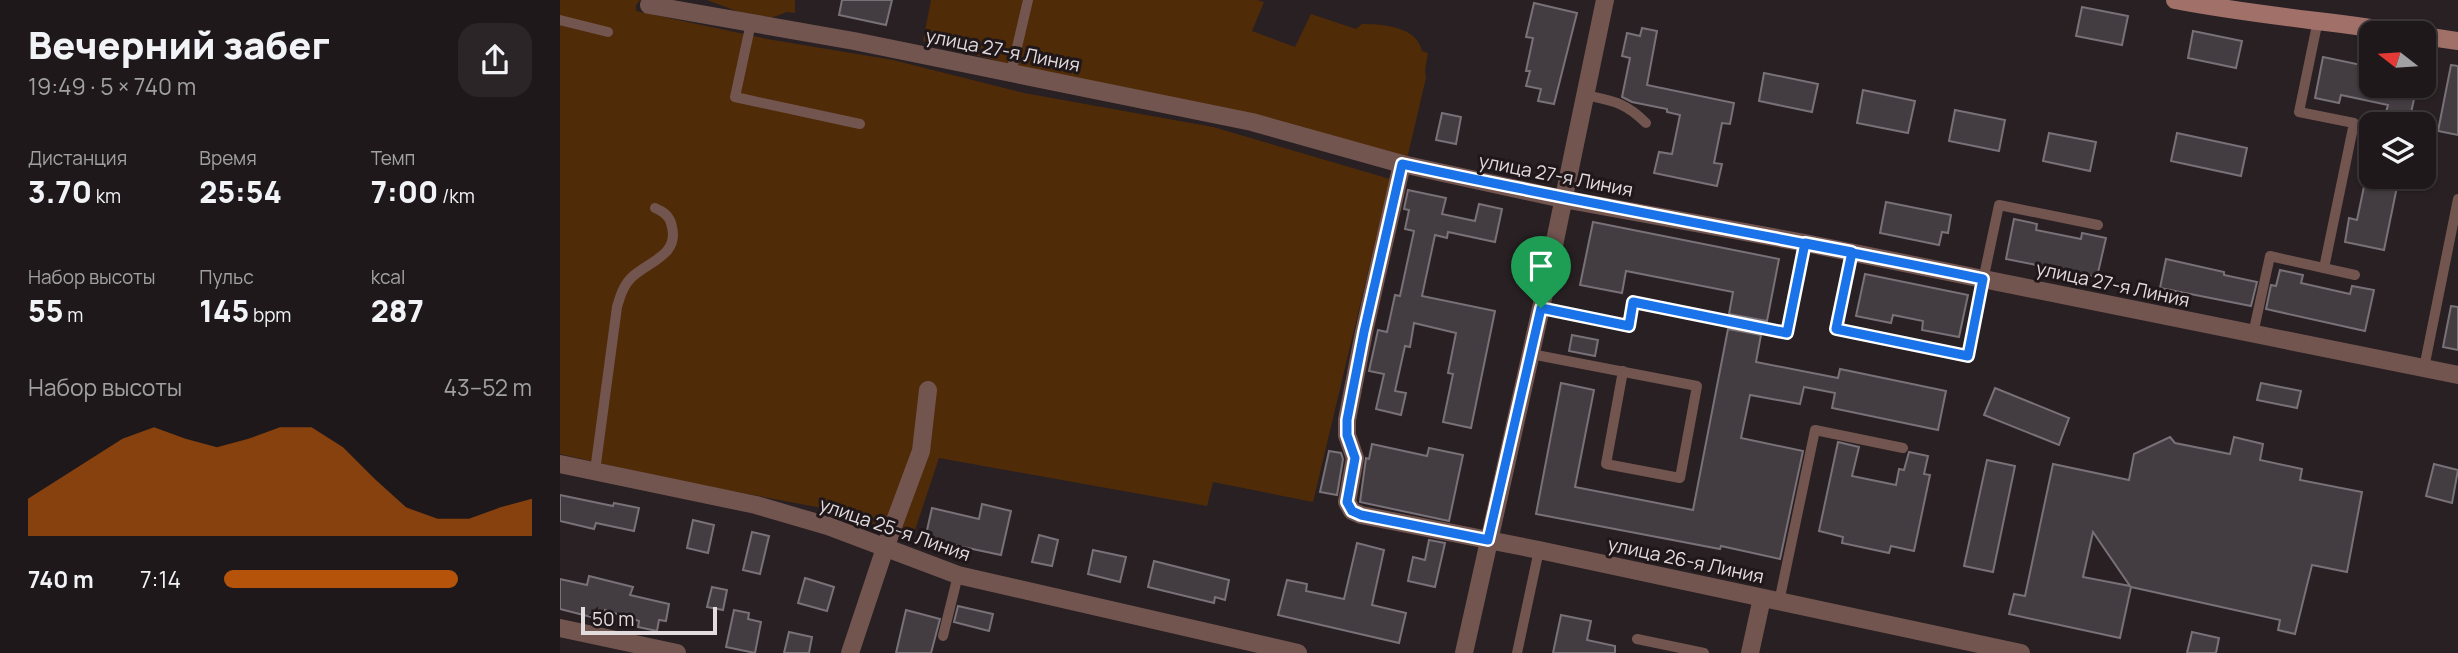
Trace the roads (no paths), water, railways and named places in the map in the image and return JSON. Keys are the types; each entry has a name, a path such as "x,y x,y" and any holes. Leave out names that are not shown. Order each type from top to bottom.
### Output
{"main road":[{"path":"2175,0 2359,26"},
{"path":"2436,38 2458,41"}],"street":[{"path":"1464,653 1541,308 1605,0"},
{"name":"улица 27-я Линия","path":"649,5 1011,73 1252,122 1402,164 1563,199 1852,252 2458,374"},
{"name":"улица 26-я Линия","path":"1402,164 1347,420 1347,435 1355,458 1347,502 1352,511 2014,652"},
{"path":"850,653 921,451 928,390"},
{"name":"улица 25-я Линия","path":"560,464 756,505 828,526 958,575 1298,653"},
{"path":"1750,653 1770,600"},
{"path":"560,628 677,653"}],"lane":[{"path":"1011,73 1028,0"},
{"path":"560,20 608,32"},
{"path":"2318,20 2299,112 2354,123 2324,268"},
{"path":"751,23 736,97 860,124"},
{"path":"1585,95 1619,102 1632,109 1646,123"},
{"path":"2424,368 2458,199"},
{"path":"1852,252 1836,329 1968,356 1999,205 2098,225"},
{"path":"595,471 617,307 622,291 631,278 666,254 672,243 670,219 664,211 655,208"},
{"path":"1541,308 1629,326 1633,302 1787,333 1805,243"},
{"path":"2253,334 2270,256 2355,275"},
{"path":"1531,354 1623,371 1697,386 1679,478 1606,464 1623,371"},
{"path":"1770,600 1815,430 1903,448"},
{"path":"1517,653 1539,551"},
{"path":"943,636 958,575"},
{"path":"1637,639 1704,653"}]}
